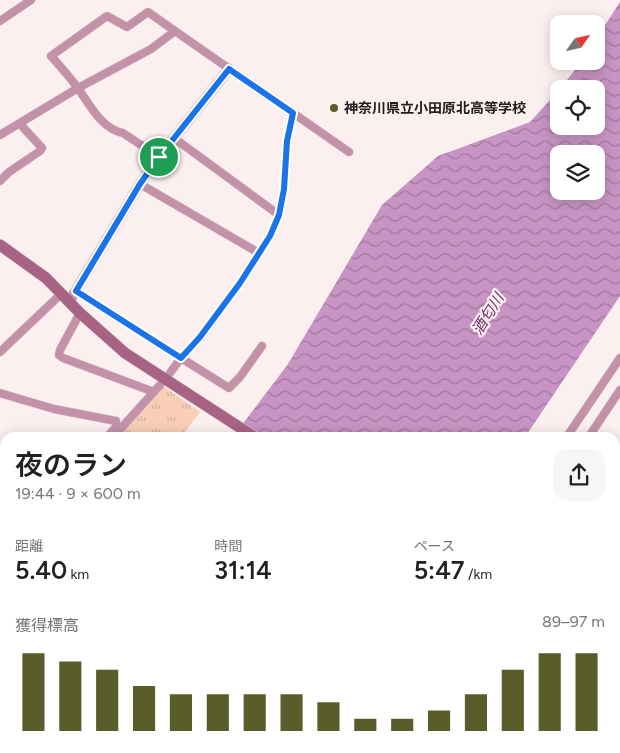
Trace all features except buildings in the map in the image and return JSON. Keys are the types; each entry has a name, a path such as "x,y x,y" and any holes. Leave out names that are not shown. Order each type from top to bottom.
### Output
{"main road":[{"path":"0,245 46,278 80,313 125,353 247,432"}],"street":[{"path":"0,22 31,0"},
{"path":"159,157 123,133 108,127 90,107 78,88 51,56 107,16 127,27 148,12 349,152"},
{"path":"0,135 78,88 150,49 175,31"},
{"path":"0,352 76,291 140,184 229,69"},
{"path":"170,373 200,337 270,236 279,215 284,189 287,141 293,113"},
{"path":"0,181 9,172 42,148 20,124"},
{"path":"174,138 279,215"},
{"path":"140,184 259,253"},
{"path":"76,291 230,388 262,346"},
{"path":"80,313 59,355 154,392"},
{"path":"570,432 620,358"},
{"path":"113,432 160,385"},
{"path":"593,432 611,409 620,390"},
{"path":"0,392 54,409 116,421 118,428 116,432"}],"green space":[{"path":"163,386 200,412 185,432 123,432"}],"water":[{"name":"酒匂川","path":"620,2 620,296 528,432 237,432 288,364 382,205 438,156 530,122 550,100 550,135 605,135 605,80 567,80 575,70 605,70 605,25"}],"place":[{"name":"神奈川県立小田原北高等学校","path":"334,108"}],"route":[{"path":"229,69 293,113 287,141 284,189 279,215 270,236 240,283 200,337 181,358 76,291 140,184 159,157 229,69"}]}
